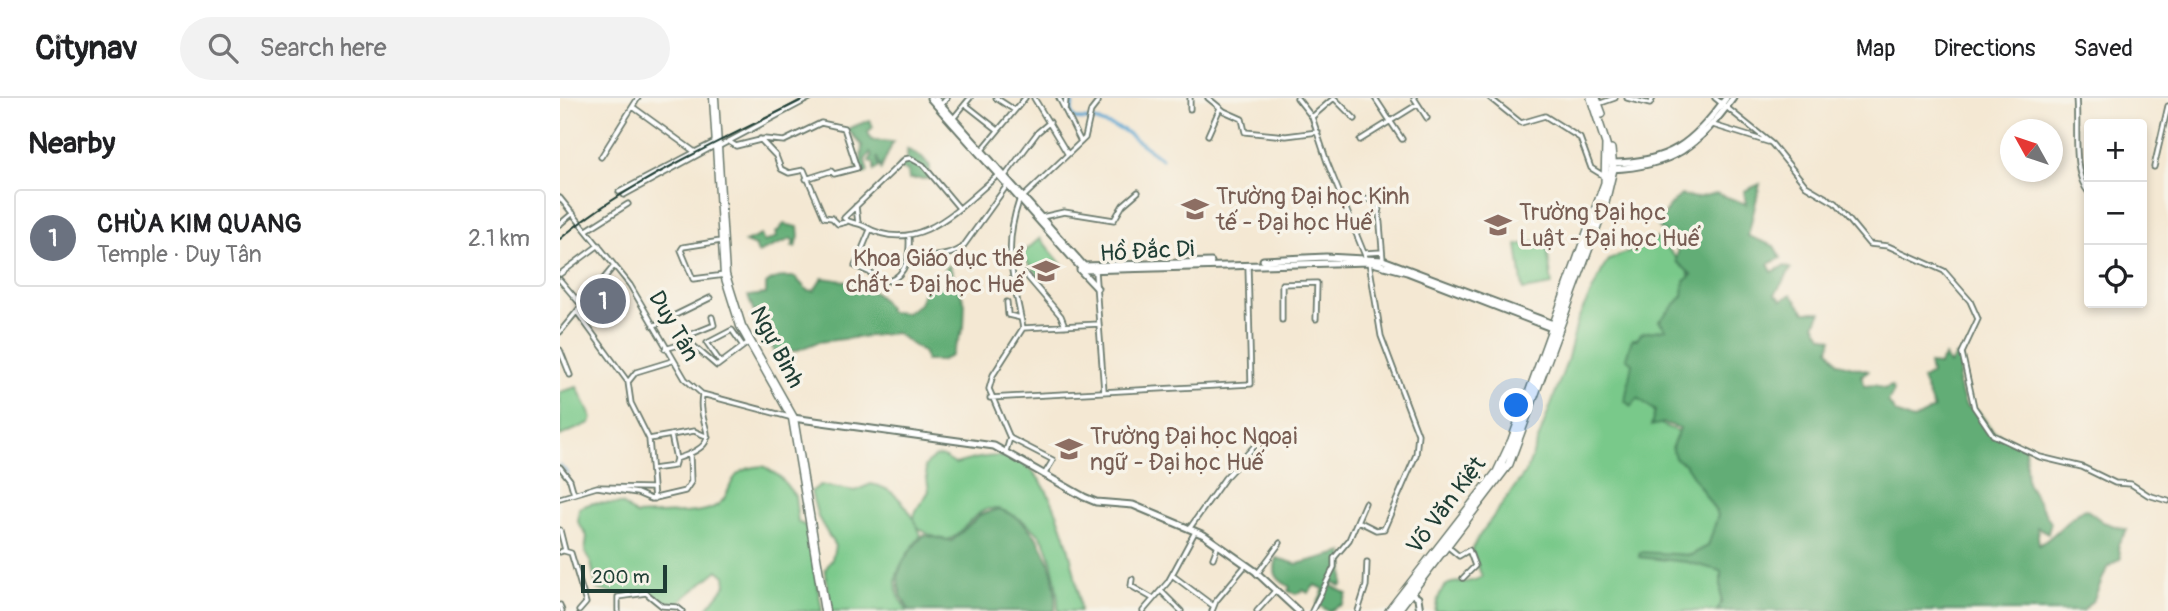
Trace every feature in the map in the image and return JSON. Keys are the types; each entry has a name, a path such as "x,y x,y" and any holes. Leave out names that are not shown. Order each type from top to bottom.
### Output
{"highway":[{"name":"Ngự Bình","path":"714,98 725,275 746,344 793,418 825,611"}],"main road":[{"name":"Võ Văn Kiệt","path":"1591,98 1605,136 1610,168"},
{"name":"Võ Văn Kiệt","path":"1389,611 1447,546 1517,445 1556,327 1604,207 1610,168 1609,136 1597,101"},
{"name":"Võ Văn Kiệt","path":"1397,611 1409,591 1496,478"}],"street":[{"path":"601,157 638,98"},
{"path":"619,192 695,152 728,141 810,98"},
{"name":"Hồ Đắc Di","path":"933,98 952,120"},
{"name":"Hồ Đắc Di","path":"933,98 1076,265 1095,271 1106,269"},
{"path":"941,105 947,98"},
{"path":"952,120 970,98"},
{"path":"996,98 1013,110"},
{"path":"980,153 1025,98"},
{"path":"1034,98 1067,153"},
{"path":"1059,98 1082,142"},
{"path":"1064,112 1066,98"},
{"path":"1190,98 1190,109"},
{"path":"1208,98 1220,108 1242,119 1245,132 1286,136 1318,132"},
{"path":"1297,98 1312,117 1367,258 1381,336 1412,412 1417,444 1384,529 1376,530 1358,521"},
{"path":"1312,117 1334,98 1355,119"},
{"path":"1375,98 1402,139"},
{"path":"1414,98 1427,118"},
{"path":"1490,98 1521,123 1545,116 1574,134 1581,141 1591,169 1654,163 1677,155 1695,144 1732,98"},
{"path":"1597,101 1615,98"},
{"path":"1627,98 1650,104 1653,98"},
{"path":"1715,98 1770,143 1800,181 1835,203 1869,244 1888,246 1944,271 1970,302 1978,322 1962,353 1974,407 1993,435 2040,457 2082,467 2115,483 2131,484 2148,495 2168,501"},
{"path":"1724,106 1726,98"},
{"path":"2076,98 2076,152 2081,163 2081,182 2084,186"},
{"path":"1044,475 1052,460 1010,438 990,398 993,374 1023,328 1008,245 1021,199 1067,153 1082,142 1098,102"},
{"path":"965,104 998,130"},
{"path":"1360,140 1418,104"},
{"path":"2154,167 2168,106"},
{"path":"633,107 685,142 695,152"},
{"path":"1208,135 1220,108"},
{"path":"760,139 777,158 782,169 789,173 802,170 823,216 838,224 858,223 870,230 909,237 926,231 1001,178 1038,132 1050,122"},
{"path":"728,141 738,146 760,139 792,139 821,123 844,128 857,168 834,174 831,171 806,179"},
{"path":"1711,124 1770,143"},
{"path":"624,195 718,144"},
{"path":"846,222 845,215 905,159 910,158 923,165 959,208"},
{"path":"910,252 939,256 962,248 1008,185"},
{"path":"1040,217 1064,212 1114,220 1123,205 1138,192"},
{"name":"Duy Tân","path":"560,198 645,306 672,361 685,379 702,394"},
{"path":"1342,198 1378,200 1383,260"},
{"name":"Hồ Đắc Di","path":"1021,199 1040,217 1083,268 1367,258 1383,260 1556,327"},
{"path":"587,230 628,204"},
{"path":"856,206 858,223"},
{"path":"560,224 573,213"},
{"path":"870,230 855,266 891,281 898,275 910,252 909,237"},
{"path":"723,241 681,248 693,279 725,275"},
{"path":"560,274 598,245"},
{"path":"1367,258 1382,253"},
{"name":"Hồ Đắc Di","path":"1161,266 1367,258 1556,327"},
{"path":"990,398 1251,384 1247,264"},
{"path":"1076,265 1097,288"},
{"path":"560,332 614,266"},
{"path":"1095,271 1104,391"},
{"path":"1025,274 1061,316 1065,326"},
{"path":"560,280 582,306"},
{"path":"1282,320 1282,284 1317,283 1316,319"},
{"path":"653,326 709,298"},
{"path":"1007,302 1008,315 1021,317"},
{"path":"577,312 628,382 631,403 649,439 654,499"},
{"path":"688,341 687,336 705,331 714,325 712,317"},
{"path":"1023,328 1100,324"},
{"path":"710,342 732,330 746,344 719,364"},
{"path":"705,331 710,342 709,348 719,364"},
{"path":"688,341 719,364"},
{"path":"665,349 688,341"},
{"path":"560,350 570,375"},
{"path":"628,382 636,372 672,361"},
{"path":"676,459 690,455 705,443 708,437 701,405 702,394 793,418 994,446 1096,502 1133,505 1192,530 1246,565 1298,611"},
{"path":"649,439 694,430 708,437"},
{"path":"652,469 674,466 676,459 671,435"},
{"path":"1006,451 1010,438"},
{"path":"1143,611 1172,575 1192,530 1224,478 1261,439"},
{"path":"597,487 637,493 654,499 688,489 691,482 690,455"},
{"path":"560,467 570,481 574,495"},
{"path":"560,498 601,485 651,488"},
{"path":"1312,611 1334,567 1334,558 1349,540 1365,503"},
{"path":"560,530 562,552 571,553 586,603 579,611"},
{"path":"1257,574 1280,543"},
{"path":"1213,558 1218,545"},
{"path":"1447,546 1459,556 1469,550 1475,566 1463,578"},
{"path":"1358,611 1366,586 1367,562"},
{"path":"1172,575 1213,609 1246,565"},
{"path":"1132,579 1131,586 1152,598"},
{"path":"1161,591 1181,611"},
{"path":"1409,591 1419,598 1420,611"},
{"path":"1258,611 1274,592"},
{"path":"618,611 618,598 647,594 660,605 677,607 682,611"}],"green space":[{"path":"870,120 873,127 868,132 871,140 893,142 881,169 877,157 879,167 874,171 874,164 869,161 872,156 870,153 865,160 868,172 864,174 855,167 861,161 862,145 847,129"},
{"path":"907,149 922,157 930,166 928,179 909,179 908,171 898,168 900,163 907,162"},
{"path":"1760,184 1748,236 1774,246 1781,258 1768,264 1772,272 1785,266 1791,269 1775,294 1782,300 1791,294 1805,312 1821,312 1815,324 1822,336 1832,339 1829,349 1838,363 1868,371 1862,375 1864,386 1875,385 1884,389 1892,386 1894,391 1888,402 1896,413 1912,420 1934,409 1922,380 1931,374 1929,364 1939,365 1945,356 1950,364 1957,355 1962,359 1958,384 1966,406 1979,412 1993,431 2025,447 2027,483 2051,523 2048,533 2037,527 2039,545 2086,509 2103,522 2127,530 2118,544 2121,558 2107,568 2094,599 2083,611 1717,611 1721,604 1721,571 1687,562 1639,557 1640,552 1691,555 1708,546 1718,515 1685,464 1675,458 1672,446 1680,428 1664,423 1651,426 1655,411 1638,398 1631,406 1625,401 1632,363 1626,358 1632,339 1637,339 1642,333 1666,329 1659,321 1683,296 1684,281 1692,275 1676,261 1678,250 1658,226 1669,206 1681,195 1696,198 1716,193 1746,204 1744,191"},
{"path":"784,224 798,227 799,237 795,247 792,247 794,241 791,239 758,253 755,246 745,242 761,235 764,242 777,237 776,233"},
{"path":"1040,238 1062,265 1044,281 1021,255"},
{"path":"1658,238 1687,270 1692,284 1653,409 1659,422 1679,431 1717,507 1721,524 1718,559 1729,611 1435,611 1439,597 1447,585 1482,577 1472,550 1477,539 1527,470 1567,361 1578,319 1604,267 1609,260"},
{"path":"1546,240 1552,285 1523,290 1517,245"},
{"path":"949,265 965,303 964,327 951,356 940,361 926,361 924,353 896,333 818,342 795,351 775,352 757,320 762,316 759,311 754,312 748,296 766,294 766,284 783,277 795,277 807,290 814,291 822,278 862,286 878,296 890,312 906,313 919,304 927,281 938,286 946,282 944,269"},
{"path":"577,387 592,418 590,423 560,436 560,392"},
{"path":"942,456 955,464 983,457 1006,457 1028,467 1041,482 1062,525 1080,611 1058,611 1054,575 1044,541 1034,529 1009,513 985,510 953,538 947,540 930,535 919,528 914,517 929,491 925,466 934,457"},
{"path":"763,466 779,476 795,496 798,522 808,527 822,611 705,611 726,585 725,576 718,570 678,603 661,601 649,589 615,594 597,589 591,563 585,552 587,536 578,522 579,508 592,503 622,504 636,515 705,510 720,503 740,472"},
{"path":"871,484 889,490 902,502 921,535 902,563 896,581 901,600 908,611 831,611 825,570 832,559 835,546 818,517 811,492 820,485 855,491"},
{"path":"999,509 1026,525 1044,550 1053,579 1055,611 910,611 899,590 898,580 903,562 915,544 924,535 952,541 980,515"},
{"path":"1344,552 1343,584 1341,586 1333,582 1330,585 1347,594 1343,604 1329,611 1317,604 1324,589 1315,585 1308,593 1303,590 1296,594 1288,591 1290,587 1278,579 1275,572 1277,558 1297,564"}],"waterway":[{"path":"1073,98 1071,114 1075,119 1094,120 1123,130 1162,159"},
{"path":"560,464 568,474"}],"railway":[{"path":"560,239 586,218 646,180 806,98"}],"place":[{"name":"Trường Đại học Kinh tế - Đại học Huế","path":"1195,209"},
{"name":"Trường Đại học Luật - Đại học Huế","path":"1498,225"},
{"name":"Khoa Giáo dục thể chất - Đại học Huế","path":"1046,271"},
{"name":"CHÙA KIM QUANG","path":"603,301"},
{"name":"Trường Đại học Ngoại ngữ - Đại học Huế","path":"1069,449"}]}
